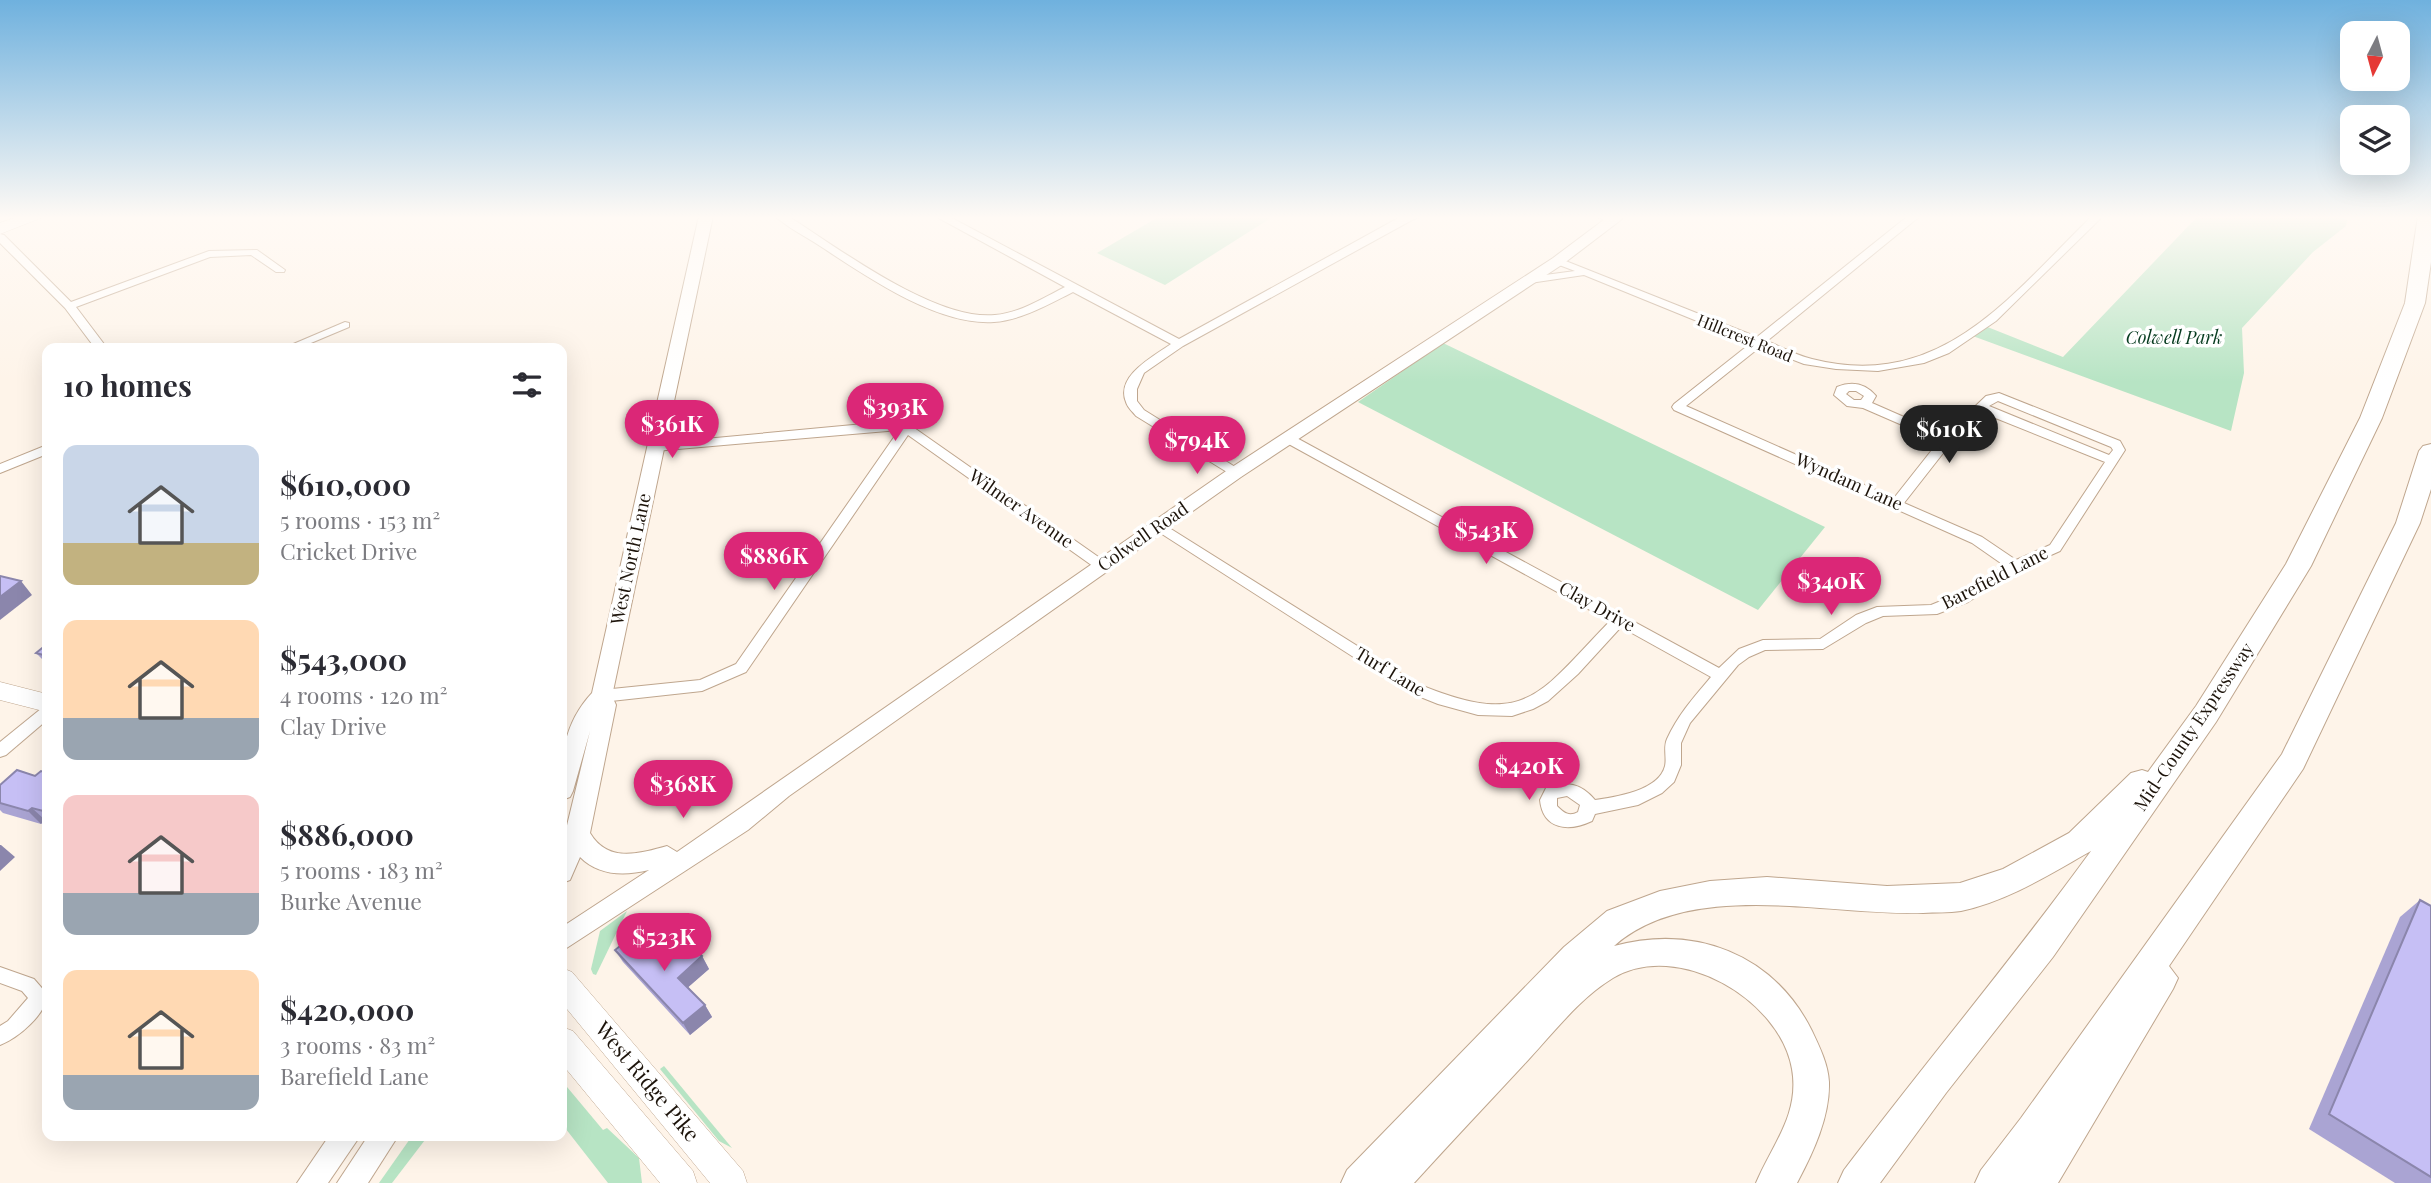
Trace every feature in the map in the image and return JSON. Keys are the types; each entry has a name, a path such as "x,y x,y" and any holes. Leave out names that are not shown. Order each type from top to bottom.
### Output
{"highway":[{"name":"Mid-County Expressway","path":"1857,1183 1933,1081 2040,947 2206,715 2298,566 2371,418 2415,303 2420,271"},
{"path":"2037,1183 2293,761 2408,523 2431,451"},
{"path":"1360,1183 1577,958 1619,922 1660,905 1710,895 1767,891 1899,900 1960,897 2003,882 2080,842 2206,715"},
{"path":"1994,1183 2034,1131 2293,761"},
{"path":"1388,1183 1565,996 1611,962 1657,950 1711,958 1760,986 1790,1021 1810,1068 1810,1108 1791,1158 1775,1183"}],"main road":[{"path":"0,691 42,702"},
{"name":"West Ridge Pike","path":"567,987 731,1183"},
{"name":"West Ridge Pike","path":"567,1047 681,1183"}],"street":[{"path":"34,271 69,306 97,343"},
{"path":"69,306 163,271"},
{"name":"West North Lane","path":"567,768 589,708 602,696 695,271"},
{"path":"873,271 948,314 967,319 1011,317 1072,288"},
{"path":"1041,271 1179,344"},
{"path":"1235,473 1140,413 1131,401 1133,379 1139,371 1179,344 1312,271"},
{"name":"Colwell Road","path":"567,937 740,823 775,794 1235,473 1542,271"},
{"name":"Hillcrest Road","path":"1583,271 1808,362 1837,367 1884,367 1922,360 1984,326 2041,271"},
{"path":"1756,343 1846,271"},
{"path":"1530,279 1566,273 1590,274"},
{"path":"302,343 345,325"},
{"name":"Wyndam Lane","path":"1756,343 1678,407 1977,540 2015,566"},
{"path":"1865,404 1947,440 1897,503"},
{"name":"Barefield Lane","path":"1589,808 1632,800 1656,788 1668,777 1673,765 1673,743 1684,720 1733,661 1753,648 1763,645 1823,644 1861,619 1882,611 1932,610 1963,598 2015,566 2055,548 2110,460 1980,407 1947,440"},
{"path":"602,696 702,685 741,668 906,428 883,424 655,447"},
{"name":"Wilmer Avenue","path":"906,428 1102,566"},
{"name":"Clay Drive","path":"1289,439 1720,675"},
{"path":"0,468 42,451"},
{"name":"Turf Lane","path":"1158,527 1413,688 1443,701 1475,710 1502,709 1542,698 1620,619"},
{"name":"West North Lane","path":"567,861 578,834 606,705 602,696"},
{"path":"0,751 42,716"},
{"name":"Colwell Road","path":"567,921 732,814 775,794"},
{"path":"578,834 586,852 604,862 633,864 667,856"},
{"path":"0,975 27,985 40,998 15,1027 0,1036"},
{"path":"311,1183 342,1141"},
{"path":"351,1183 380,1141"}],"green space":[{"path":"1136,271 1187,271 1165,285"},
{"name":"Colwell Park","path":"2145,271 2295,271 2242,328 2244,373 2231,431 1970,335 1985,326 2063,357"},
{"path":"1443,343 1825,527 1758,610 1358,402"},
{"path":"627,911 596,975 593,974 591,969 600,931"},
{"path":"664,1066 732,1148 719,1141 660,1069"},
{"path":"567,1087 603,1130 607,1128 639,1158 642,1183 608,1183 567,1130"},
{"path":"408,1141 424,1141 392,1183 379,1183"}],"building":[{"path":"0,576 21,581 0,597"},
{"path":"17,770 35,776 42,771 42,811 32,808 28,811 0,803 0,785"},
{"path":"2420,900 2431,906 2431,1177 2329,1114"},
{"path":"639,931 668,957 688,942 702,956 678,978 705,1005 683,1023 615,950"}]}
